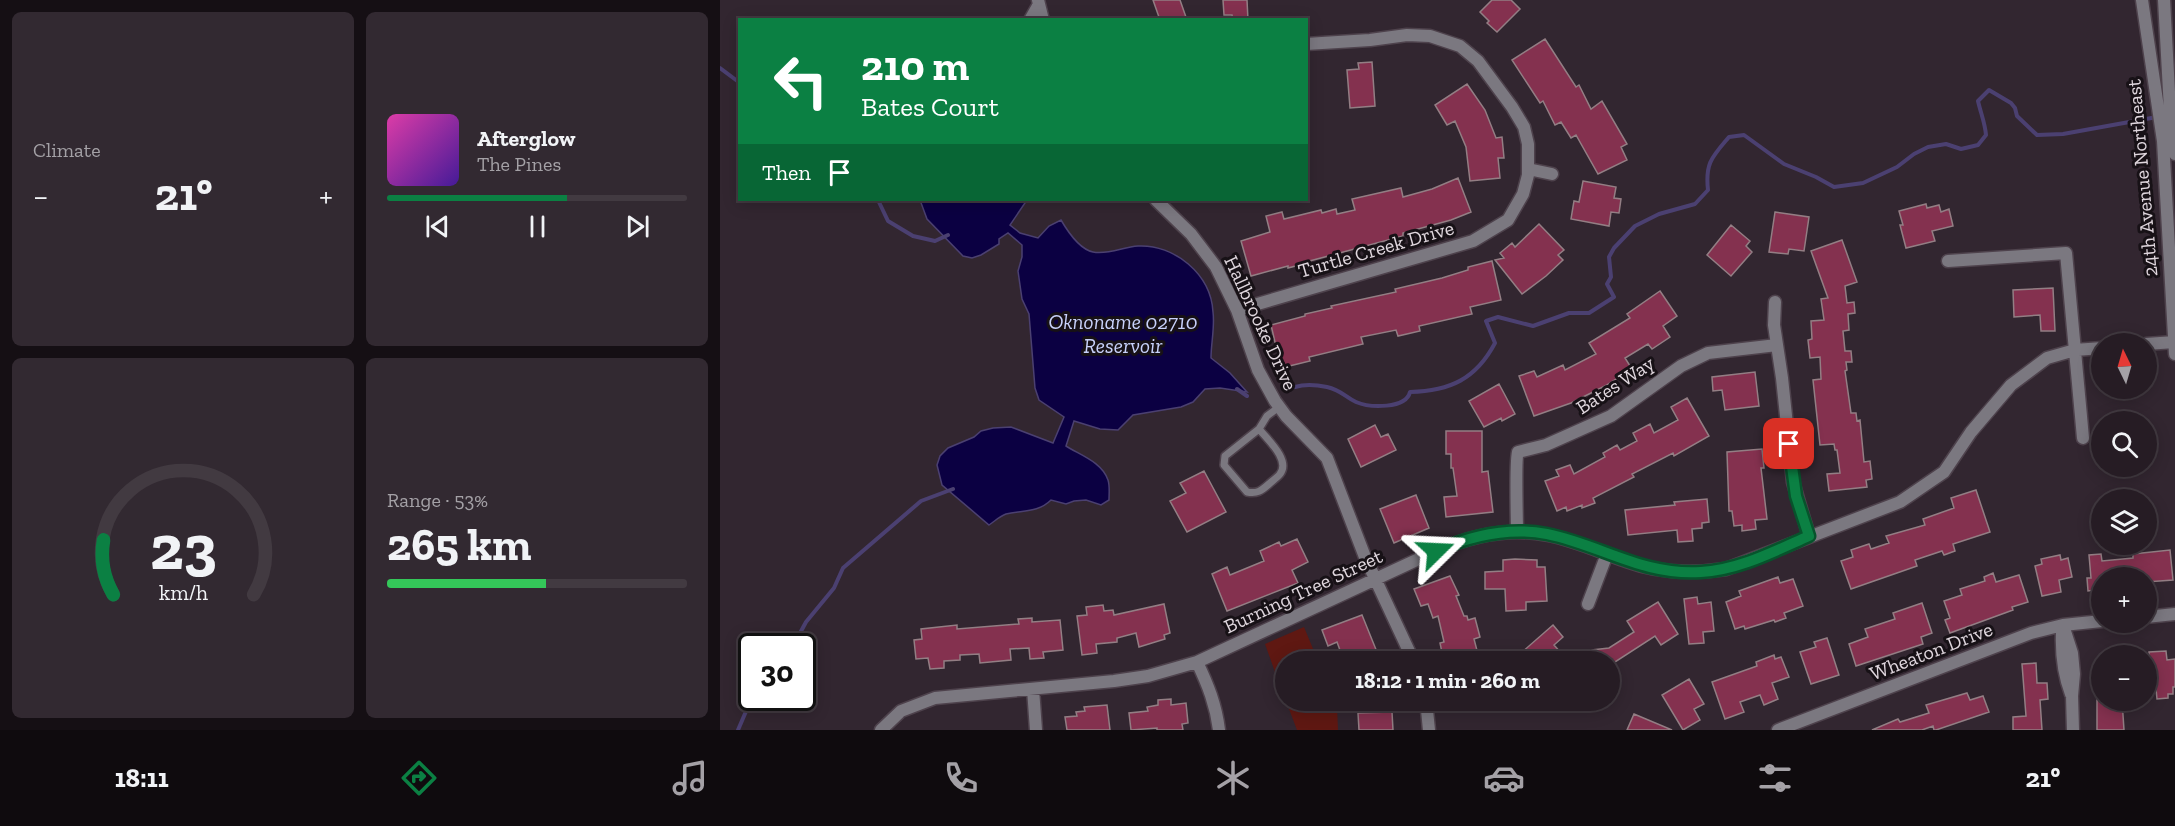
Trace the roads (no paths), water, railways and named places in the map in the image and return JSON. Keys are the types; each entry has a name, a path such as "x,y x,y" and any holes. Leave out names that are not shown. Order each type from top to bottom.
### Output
{"street":[{"name":"24th Avenue Northeast","path":"2142,0 2165,111 2170,147 2175,345"},
{"name":"24th Avenue Northeast","path":"2164,0 2165,111"},
{"path":"1031,18 1038,3"},
{"path":"1038,3 1042,18"},
{"path":"1308,44 1407,35 1430,36 1460,46 1478,61 1524,127 1528,144 1528,170 1552,174"},
{"name":"Turtle Creek Drive","path":"1237,310 1473,241 1504,224 1523,194 1528,170"},
{"name":"Hallbrooke Drive","path":"1157,201 1174,216 1205,252 1222,278 1237,310 1258,370 1279,407 1327,458 1365,557 1409,651"},
{"path":"1948,261 2066,253 2083,438"},
{"path":"1775,302 1774,325 1793,482 1809,536"},
{"path":"2157,344 2175,345"},
{"name":"Bates Way","path":"1517,532 1518,474 1516,462 1518,452 1546,445 1611,416 1698,356 1777,345"},
{"name":"Burning Tree Street","path":"881,730 901,711 935,698 1148,676 1197,662 1454,543 1482,536 1517,532 1547,534 1628,562 1664,571 1701,573 1726,569 1900,502 1944,472 1971,432 2011,385 2047,358 2075,350 2091,349"},
{"path":"1588,604 1607,554"},
{"path":"2157,616 2175,614"},
{"name":"Wheaton Drive","path":"1778,730 2031,633 2063,625 2091,622"},
{"path":"2063,625 2061,654 2064,677 2072,696 2073,730"},
{"path":"1197,662 1217,713 1218,730"},
{"path":"1033,689 1036,730"},
{"path":"1427,711 1429,730"}],"lane":[{"path":"1259,429 1280,454 1282,468 1281,473 1263,490 1255,493 1247,492 1224,465 1225,456 1259,429 1267,416 1279,407"}],"water":[{"name":"Oknoname 02710 Reservoir","path":"920,201 1026,201 1010,225 1020,233 1038,238 1049,226 1061,220 1079,244 1093,252 1138,246 1165,250 1177,256 1198,274 1211,298 1214,323 1211,358 1230,373 1247,392 1220,388 1205,389 1193,402 1181,407 1133,415 1118,430 1100,429 1074,421 1066,446 1101,468 1109,482 1109,500 1101,505 1086,500 1066,504 1051,500 1035,509 1004,515 989,525 942,485 937,465 940,456 948,448 974,437 981,431 993,428 1011,427 1053,443 1064,417 1039,400 1035,388 1029,314 1022,299 1018,271 1022,257 1022,245 1008,233 999,239 999,244 981,255 972,258 963,256 927,219"}],"waterway":[{"path":"720,68 738,82"},
{"path":"1295,387 1323,386 1336,390 1362,404 1378,406 1395,404 1402,402 1410,392 1449,386 1460,381 1479,366 1495,343 1486,321 1498,317 1533,326 1569,313 1589,313 1614,297 1607,284 1611,277 1609,257 1614,248 1635,226 1659,214 1695,204 1708,190 1707,181 1711,161 1729,137 1744,135 1784,164 1834,187 1863,183 1897,167 1928,147 1946,144 1961,149 1978,145 1986,135 1978,101 1989,90 2011,103 2017,116 2037,135 2063,134 2157,117"},
{"path":"878,201 888,221 913,236 935,241 948,235"},
{"path":"1237,389 1247,396"},
{"path":"800,633 806,622 834,588 843,568 921,501 953,489"},
{"path":"738,730 746,711"}]}
